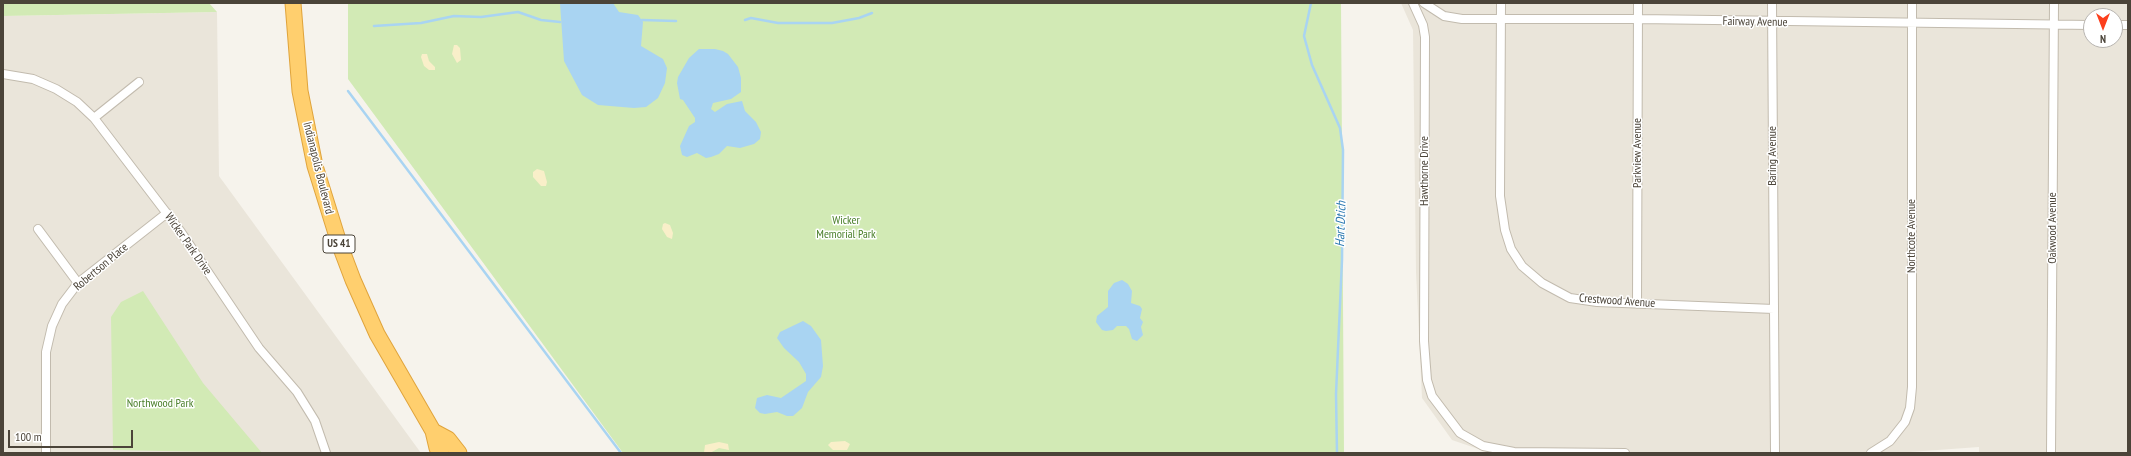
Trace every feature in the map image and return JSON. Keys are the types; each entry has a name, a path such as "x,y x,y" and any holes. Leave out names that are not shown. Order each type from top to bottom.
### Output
{"highway":[{"name":"Indianapolis Boulevard","path":"293,3 300,91 315,166 336,235 353,280 377,334 433,431 437,448 441,453"},
{"name":"Indianapolis Boulevard","path":"433,431 448,439 459,453"}],"street":[{"name":"Hawthorne Drive","path":"1413,3 1423,25 1425,37 1424,341 1427,380 1432,396 1450,423 1460,433 1471,440 1497,450 1514,452 1625,453"},
{"name":"Fairway Avenue","path":"1424,3 1444,16 1462,19 1638,19 2083,25"},
{"name":"Crestwood Avenue","path":"1502,3 1500,196 1505,230 1511,249 1522,266 1542,283 1570,298 1597,302 1637,304 1774,308"},
{"name":"Parkview Avenue","path":"1637,304 1638,3"},
{"name":"Baring Avenue","path":"1772,3 1774,308"},
{"name":"Northcote Avenue","path":"1871,453 1890,441 1905,422 1910,408 1912,387 1912,3"},
{"name":"Oakwood Avenue","path":"2051,453 2054,3"},
{"name":"Wicker Park Drive","path":"3,74 33,79 56,89 77,102 94,118 167,213 259,348 307,407 315,421 326,453"},
{"name":"Wicker Park Drive","path":"3,78 12,75"},
{"path":"94,118 139,82"},
{"name":"Robertson Place","path":"46,453 46,352 52,326 62,304 78,283 167,213"},
{"path":"38,230 78,283"},
{"path":"1774,308 1775,453"}],"shaded area":[{"path":"1401,3 2128,3 2128,453 1979,453 1979,447 1896,453 1490,453 1452,440 1422,398 1416,272 1413,30"},
{"path":"217,12 219,176 421,453 3,453 3,16"}],"green space":[{"path":"3,3 209,3 217,12 3,16"},
{"name":"Wicker Memorial Park","path":"348,3 1341,3 1344,453 623,453 348,79"},
{"name":"Northwood Park","path":"143,291 203,383 262,453 113,450 111,317 121,302"}],"sand":[{"path":"454,45 457,45 460,48 461,60 457,63 452,54"},
{"path":"422,54 427,54 429,61 435,67 435,70 429,70 424,66 421,57"},
{"path":"537,169 544,171 547,182 546,186 541,186 533,177 533,172"},
{"path":"665,223 670,225 673,233 672,239 667,237 662,229 663,224"},
{"path":"845,441 850,444 847,450 833,450 828,445 831,442"},
{"path":"719,442 728,444 729,450 719,448 710,453 704,453 705,445"}],"water":[{"path":"560,3 613,3 619,12 638,15 643,22 641,46 663,59 667,68 665,83 658,98 646,107 634,108 598,105 582,95 564,61"},
{"path":"699,49 715,49 723,51 728,54 738,67 741,78 741,92 731,99 713,103 711,109 715,112 727,104 742,101 745,111 756,122 761,132 760,139 754,144 740,148 727,146 719,154 706,158 697,153 687,157 682,155 680,146 689,126 695,122 695,118 683,100 680,99 677,83 678,77 689,58"},
{"path":"1122,280 1128,284 1132,291 1131,303 1140,306 1142,309 1140,318 1143,322 1141,327 1143,335 1137,341 1132,339 1129,329 1126,326 1117,326 1113,330 1106,331 1102,330 1096,322 1097,316 1108,307 1108,291 1114,283"},
{"path":"803,321 811,326 821,340 823,366 821,377 808,392 802,408 793,416 787,416 777,412 765,414 760,413 755,408 757,398 767,395 781,398 806,381 806,374 799,362 784,348 777,338 780,332"}],"waterway":[{"name":"Hart Dtich","path":"1311,3 1304,36 1312,65 1340,128 1343,150 1342,260 1336,394 1337,453"},
{"path":"374,26 421,23 454,16 481,17 518,12 541,20 560,22"},
{"path":"745,20 751,18 778,23 832,23 859,18 872,13"},
{"path":"642,20 676,21"},
{"path":"348,91 621,453"}]}
